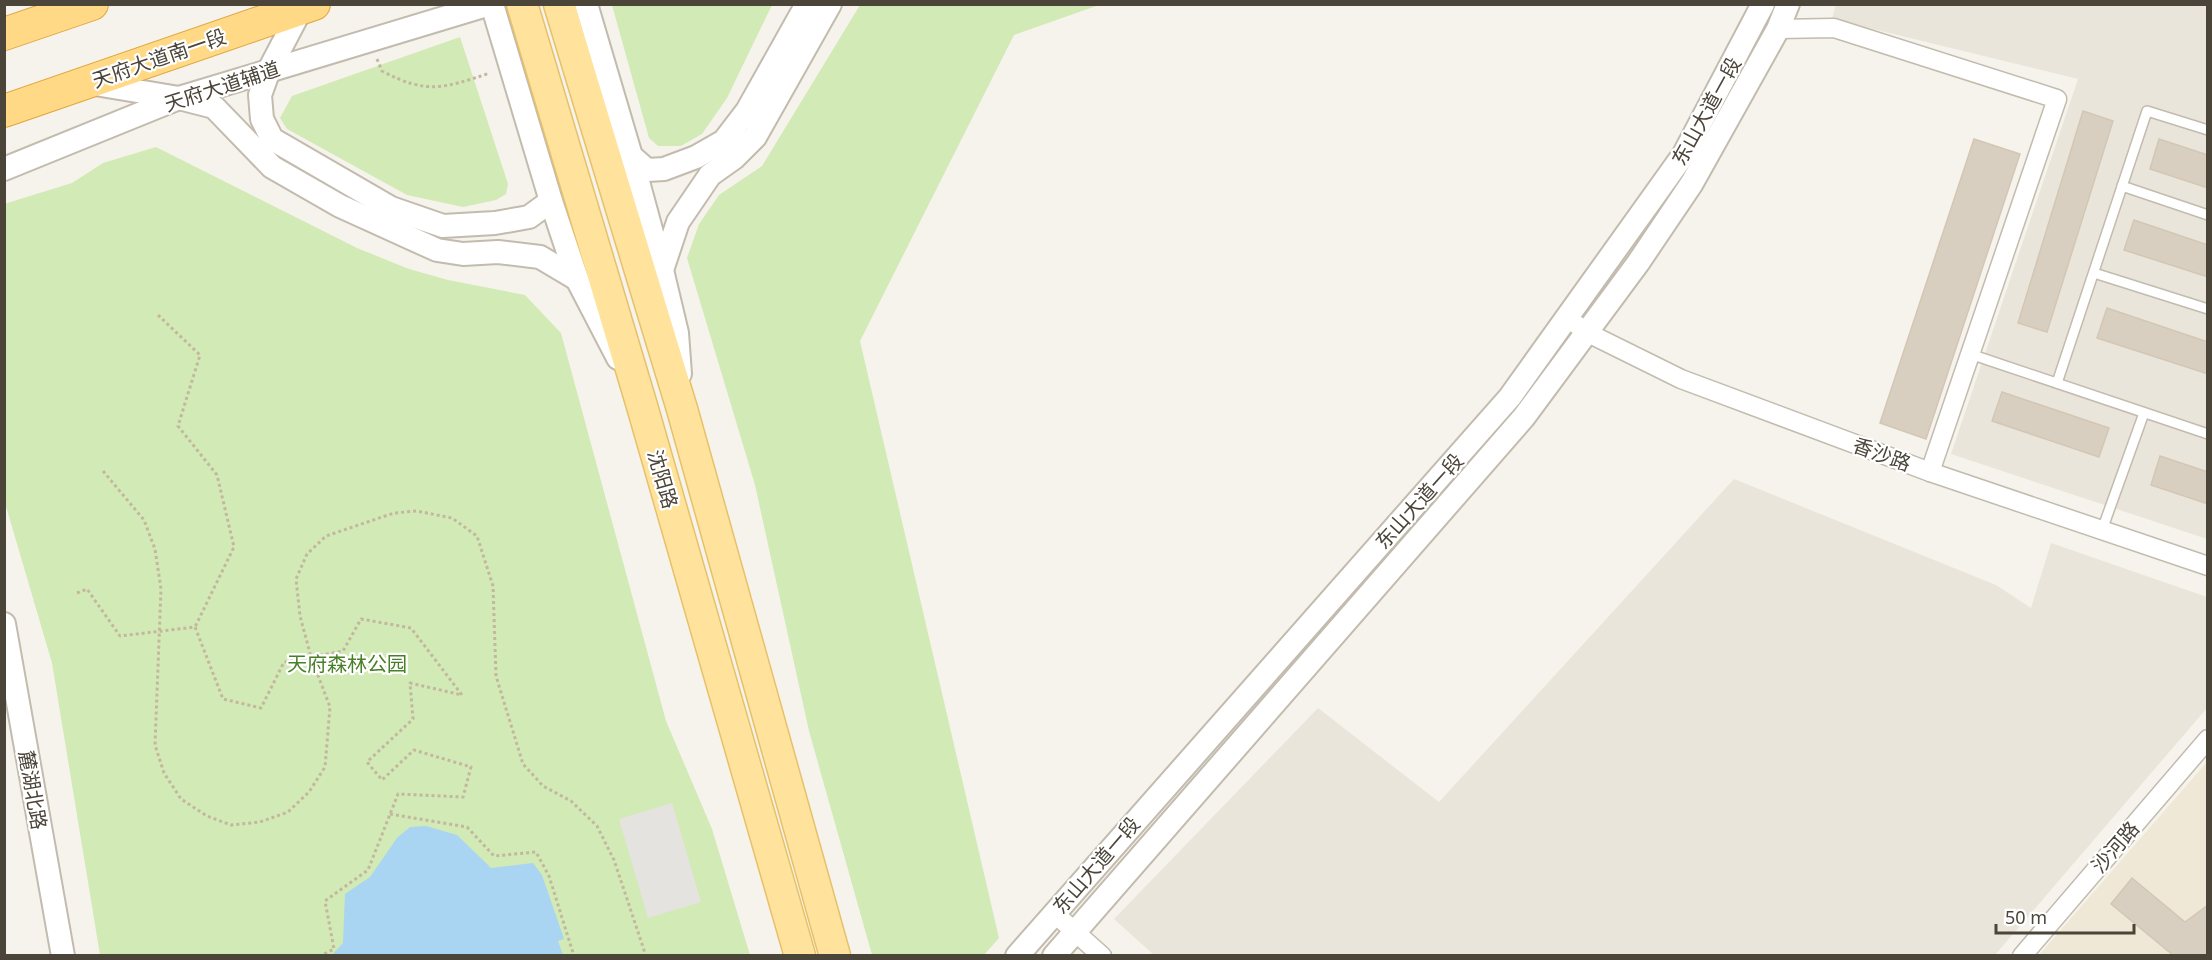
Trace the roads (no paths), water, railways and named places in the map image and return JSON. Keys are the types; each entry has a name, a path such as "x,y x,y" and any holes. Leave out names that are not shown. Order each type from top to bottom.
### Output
{"highway":[{"path":"4,34 92,4"},
{"name":"天府大道南一段","path":"4,111 308,7"}],"main road":[{"name":"沈阳路","path":"522,4 642,406 800,956"},
{"name":"沈阳路","path":"559,4 682,409 835,956"}],"street":[{"name":"天府大道辅道","path":"4,169 179,99 269,70 445,20 491,4"},
{"path":"491,4 577,279 642,406"},
{"path":"586,4 632,156 678,333 682,409"},
{"path":"632,156 647,170 664,169 696,157 724,141 747,111 807,4"},
{"path":"662,270 678,222 710,175 734,158 755,137 830,4"},
{"name":"东山大道一段","path":"1017,956 1510,398 1684,154 1763,4"},
{"name":"东山大道一段","path":"1054,956 1524,417 1588,333 1692,183 1778,29 1788,4"},
{"path":"308,7 269,70 260,95 262,119 272,139 391,208 443,226 495,223 529,217 551,201"},
{"path":"1778,29 1834,28 2056,99 1930,472"},
{"path":"87,83 214,107 272,167 340,206 437,250 463,254 498,252 540,257 577,279"},
{"name":"香沙路","path":"1568,317 1588,333 1681,379 1930,472 2208,566"},
{"name":"麓湖北路","path":"4,624 63,956"},
{"name":"沙河路","path":"2022,956 2208,739"},
{"path":"1054,913 1102,956"}],"lane":[{"path":"2058,383 2147,111 2208,130"},
{"path":"2122,186 2208,215"},
{"path":"2094,273 2208,309"},
{"path":"1970,354 2208,434"},
{"path":"2102,530 2144,412"}],"water":[{"path":"426,826 457,835 491,868 533,863 542,875 564,939 558,941 563,955 332,955 343,943 345,894 370,877 397,838 410,827"}],"park label":[{"name":"天府森林公园","path":"347,663"}]}
